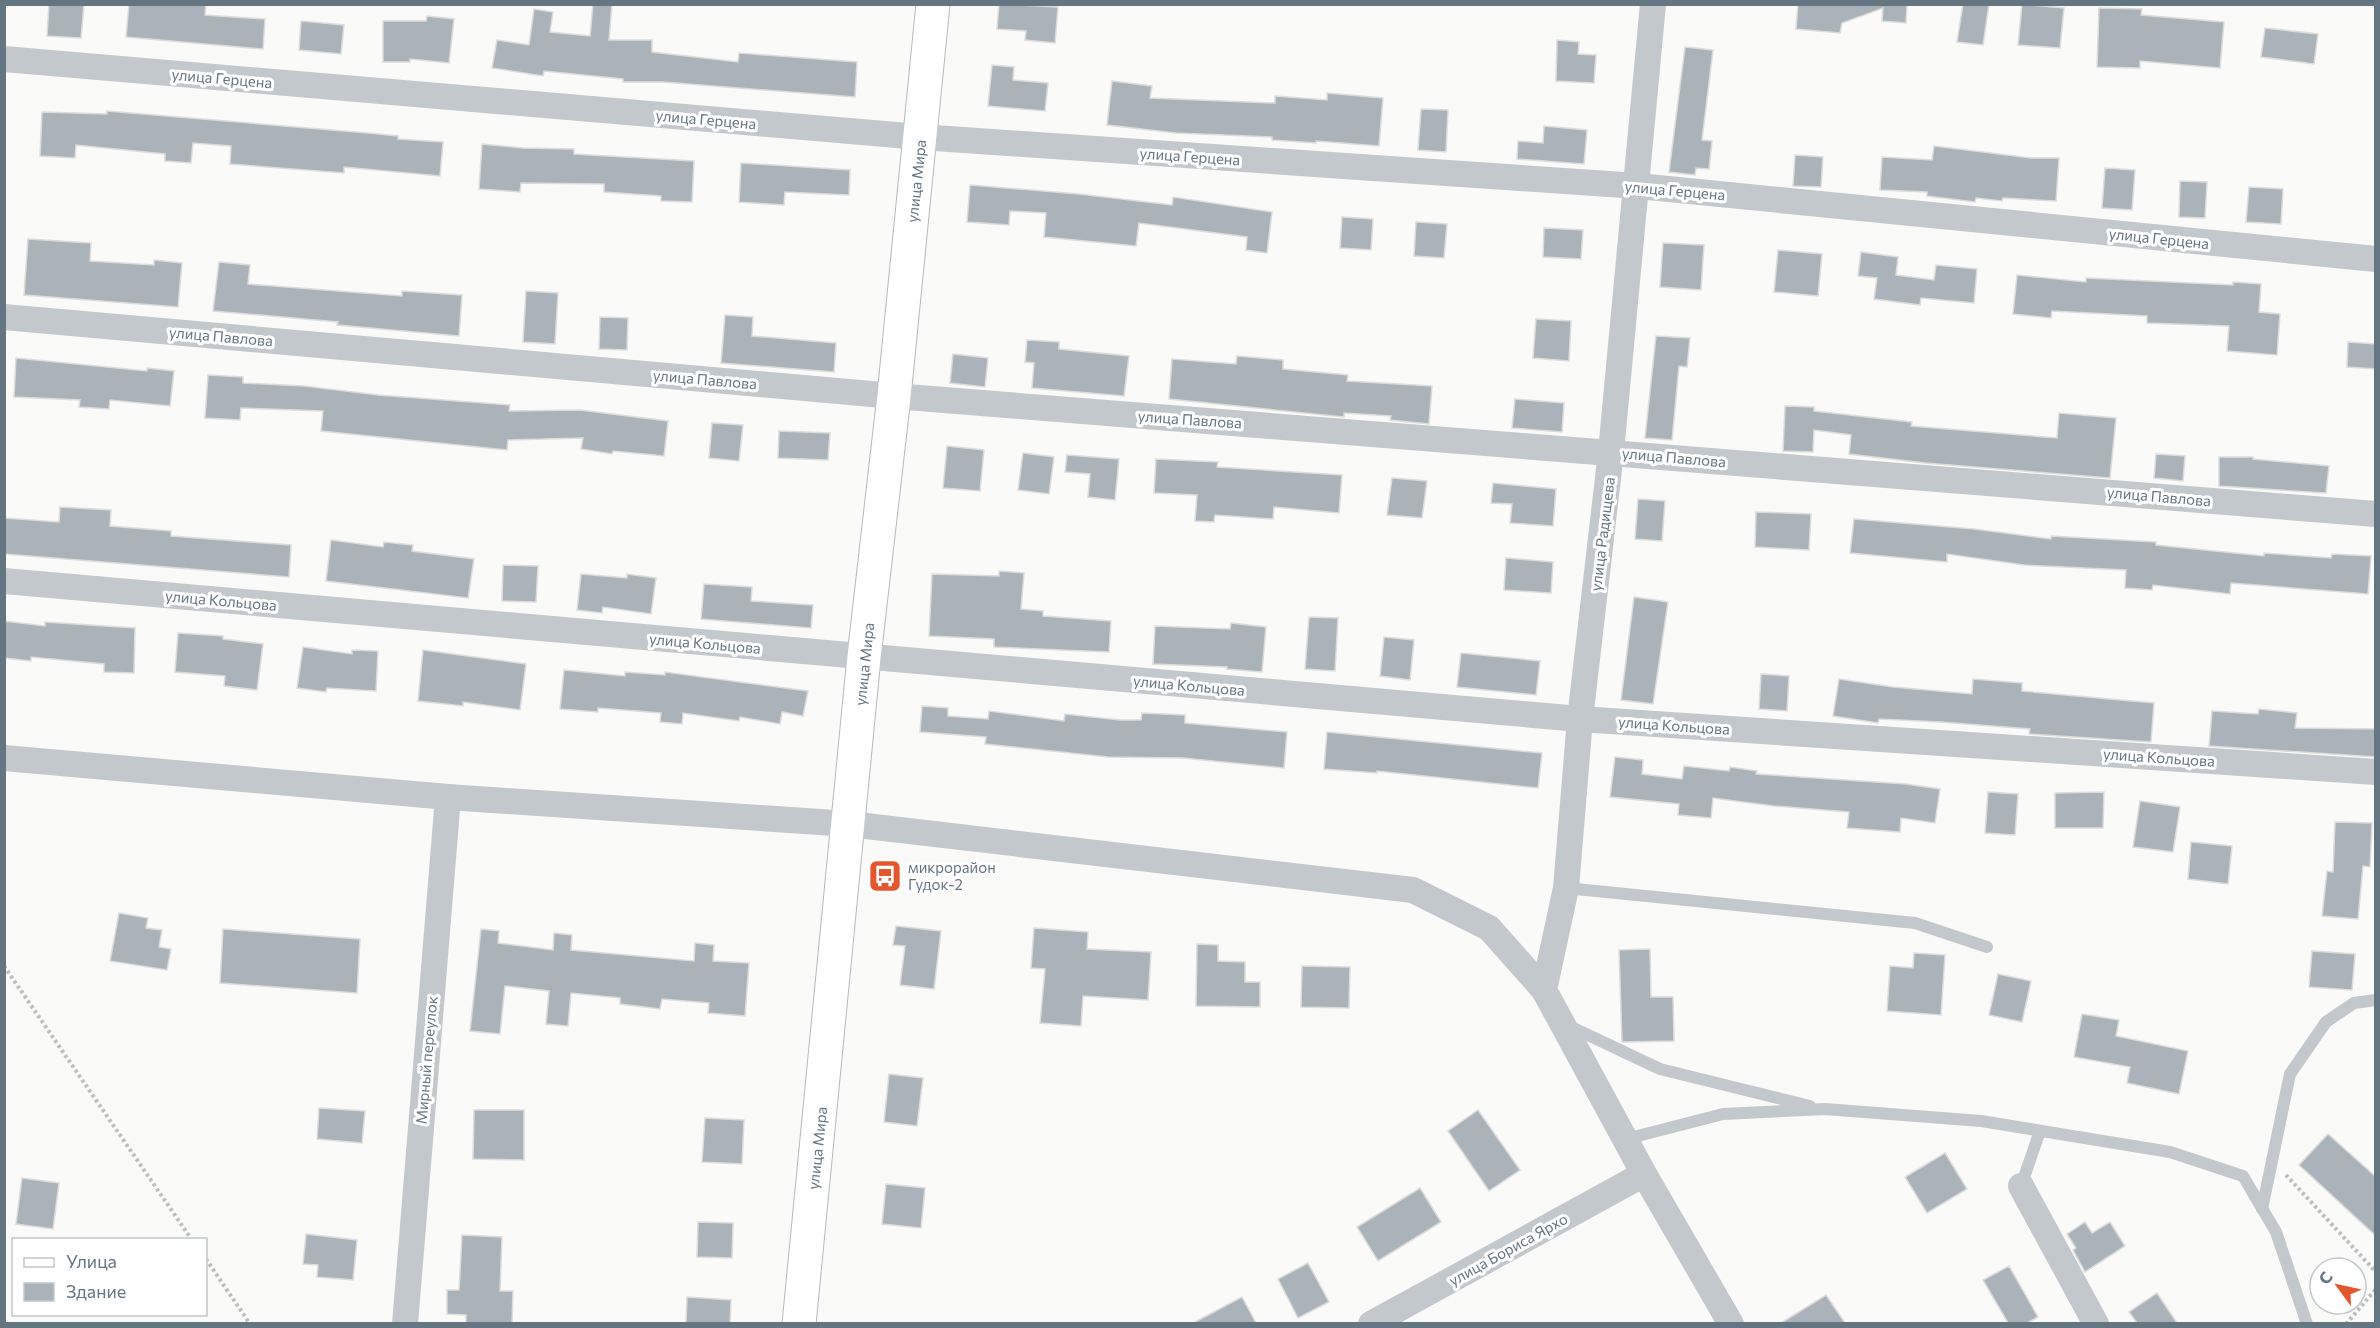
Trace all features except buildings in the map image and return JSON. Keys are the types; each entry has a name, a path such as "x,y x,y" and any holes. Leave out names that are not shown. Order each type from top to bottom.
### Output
{"main road":[{"name":"улица Мира","path":"799,1323 864,657 894,396 933,4"}],"street":[{"name":"улица Радищева","path":"1544,990 1566,888 1580,719 1611,452 1638,186 1653,4"},
{"name":"улица Герцена","path":"4,59 920,137 1638,186 2376,260"},
{"name":"улица Павлова","path":"4,317 894,396 2376,514"},
{"name":"улица Кольцова","path":"4,581 1580,719 2376,772"},
{"path":"4,758 448,797 849,825 1413,890 1490,928 1544,990 1644,1174 1731,1323"},
{"name":"Мирный переулок","path":"405,1323 448,797"},
{"name":"улица Бориса Ярхо","path":"1371,1323 1644,1174"},
{"path":"2021,1186 2096,1323"}],"lane":[{"path":"1566,888 1915,923 1987,947"},
{"path":"2262,1209 2290,1074 2326,1022 2354,1003 2376,1000"},
{"path":"1562,1023 1660,1070 1825,1109"},
{"path":"1626,1139 1723,1114 1825,1109 1981,1121 2170,1152 2243,1176 2276,1232 2307,1323"},
{"path":"2021,1186 2040,1131"}],"path":[{"path":"4,966 191,1238"},
{"path":"2272,1160 2376,1272"},
{"path":"207,1260 250,1323"},
{"path":"2346,1323 2376,1289"}],"place":[{"name":"микрорайон Гудок-2","path":"885,876"}]}
